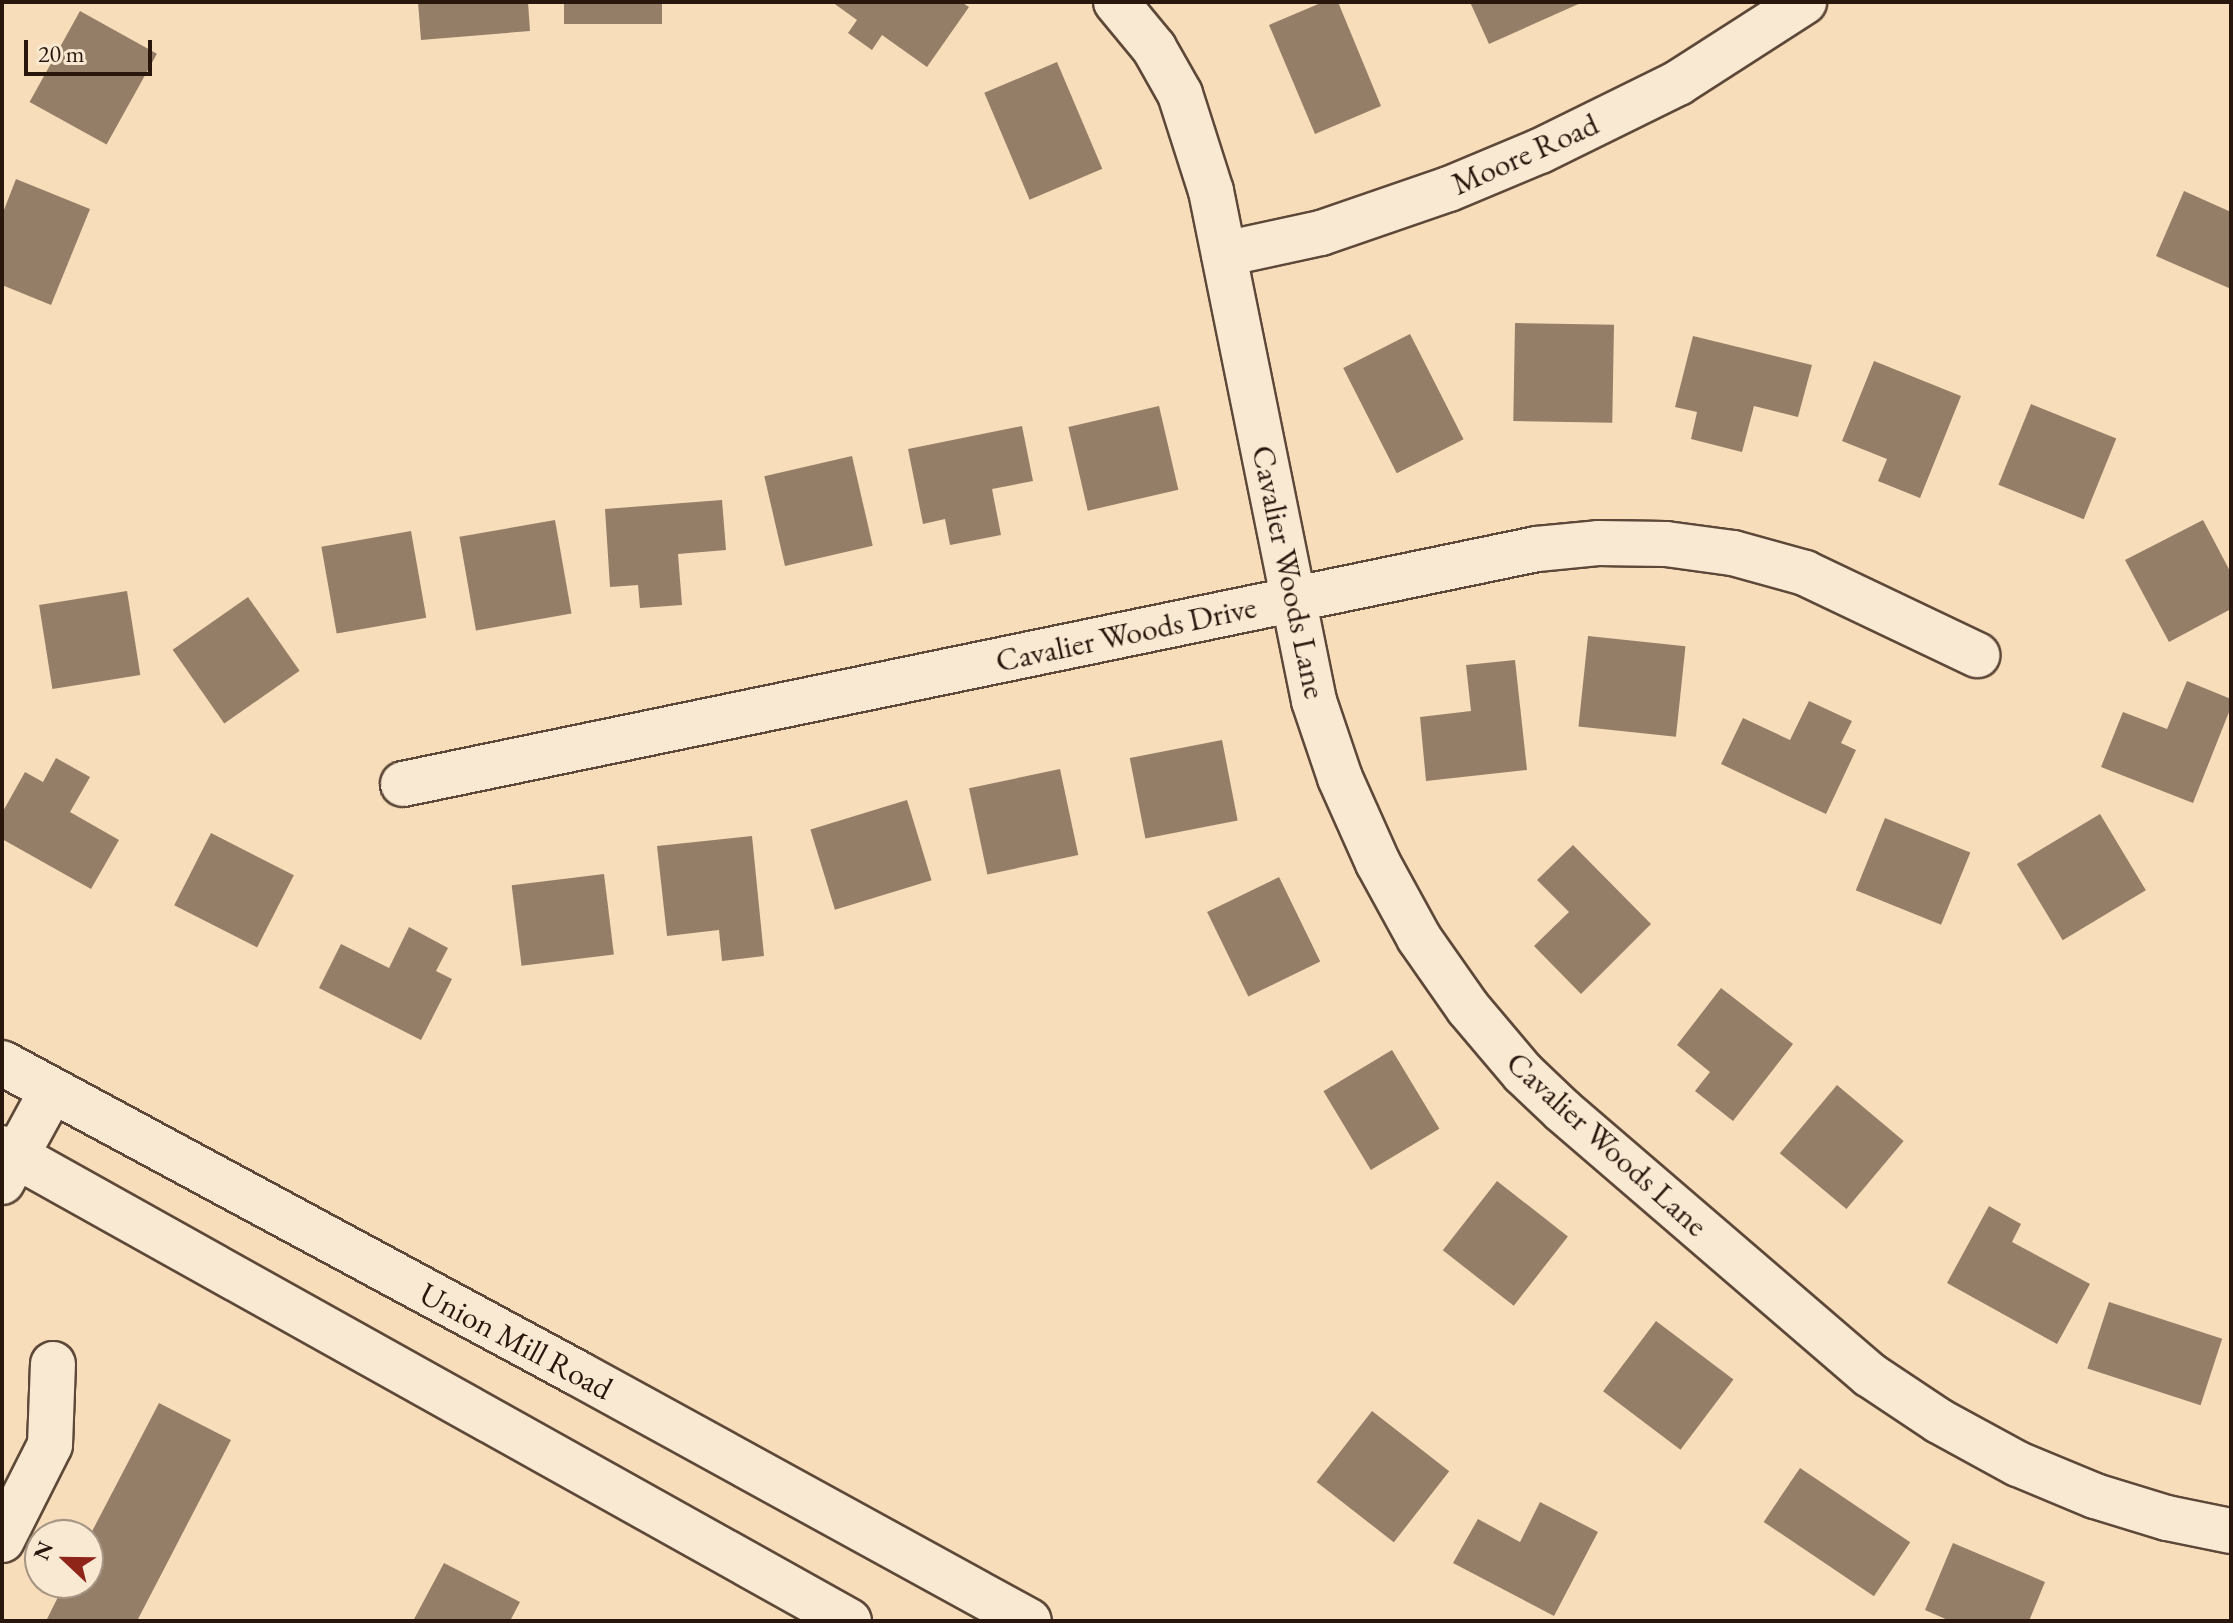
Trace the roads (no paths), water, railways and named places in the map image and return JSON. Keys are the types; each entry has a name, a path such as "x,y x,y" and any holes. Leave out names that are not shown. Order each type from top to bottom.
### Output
{"street":[{"name":"Cavalier Woods Lane","path":"1116,2 1154,48 1180,94 1211,191 1314,701 1340,778 1378,863 1427,950 1468,1008 1523,1073 1563,1111 1870,1375 1939,1421 2018,1464 2095,1496 2167,1518 2231,1531"},
{"name":"Moore Road","path":"1224,254 1321,233 1449,189 1540,151 1678,83 1804,2"},
{"name":"Cavalier Woods Drive","path":"403,784 1537,549 1598,543 1666,544 1733,553 1805,573 1977,655"},
{"name":"Union Mill Road","path":"2,1063 567,1367 1029,1621"},
{"path":"51,1092 7,1162 849,1621"},
{"path":"2,1540 50,1445 53,1364"}]}
